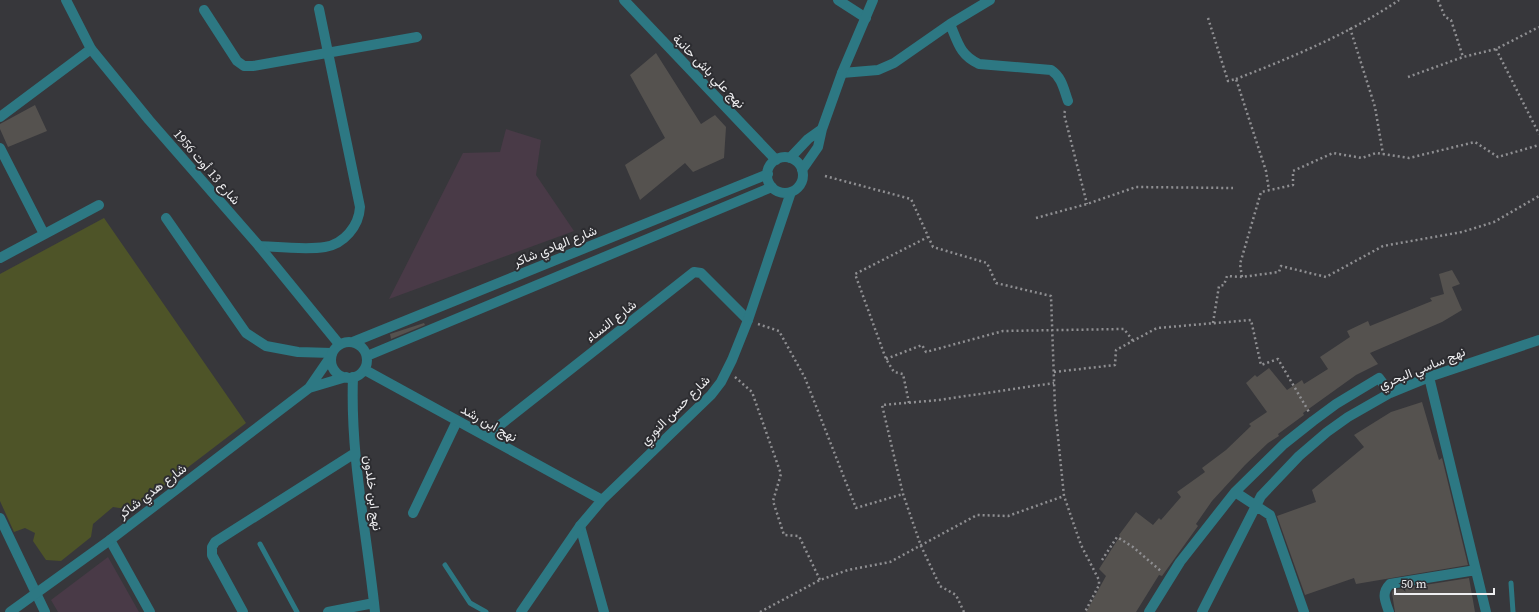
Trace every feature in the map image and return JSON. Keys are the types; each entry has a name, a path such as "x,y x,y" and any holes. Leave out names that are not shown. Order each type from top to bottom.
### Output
{"street":[{"name":"شارع 13 أوت 1956","path":"66,0 91,49 149,120 259,246 339,344"},
{"name":"نهج علي باش حانبة","path":"624,0 776,160"},
{"path":"838,0 866,18"},
{"path":"802,170 818,146 822,129 842,73 873,0"},
{"path":"842,73 878,70 894,63 950,24 990,0"},
{"path":"259,246 330,246 343,239 350,232 360,216 360,207 330,54 319,9"},
{"path":"204,10 237,61 244,66 253,66 330,54 417,37"},
{"path":"950,24 964,56 970,60 979,64 1051,70 1060,79 1068,101"},
{"path":"0,117 91,49"},
{"path":"790,158 800,165 802,170 802,181 800,186 791,192 784,193 772,187 768,174 769,168 776,160 790,158 808,139 822,129"},
{"path":"0,148 44,234"},
{"name":"شارع الهادي شاكر","path":"353,342 768,174"},
{"path":"367,356 772,187"},
{"name":"شارع حسن النوري","path":"521,612 580,526 602,500 711,395 727,370 748,320 791,192"},
{"path":"0,258 99,205"},
{"path":"166,218 246,333 266,346 298,352 332,355"},
{"name":"شارع النساء","path":"486,436 694,272 701,273 748,320"},
{"name":"نهج ساسي البحري","path":"1202,612 1261,496 1299,456 1348,417 1390,393 1429,377 1539,340"},
{"path":"353,342 359,344 367,356 364,370 360,375 309,388 339,344 353,342"},
{"path":"332,355 334,370 350,377"},
{"name":"نهج ابن رشد","path":"364,370 602,500"},
{"name":"نهج ابن خلدون","path":"350,377 355,453 375,607"},
{"path":"1429,377 1486,612"},
{"path":"1149,612 1180,562 1235,492 1284,444 1313,420 1336,404 1379,378 1390,393"},
{"name":"شارع هدي شاكر","path":"10,612 35,592 110,540 309,388"},
{"path":"413,513 457,421"},
{"path":"243,612 212,555 212,547 215,542 355,453"},
{"path":"1235,492 1270,515 1304,612"},
{"path":"0,518 45,612"},
{"path":"580,526 604,612"},
{"path":"110,540 150,612"},
{"path":"1389,612 1384,596 1386,588 1390,584 1476,570"},
{"path":"328,612 375,607"}],"lane":[{"path":"260,544 297,612"},
{"path":"445,565 470,603 486,612"},
{"path":"1510,583 1513,612"}],"path":[{"path":"1208,18 1228,81 1278,62 1350,28 1374,16 1399,0"},
{"path":"1438,0 1445,17 1451,20 1463,56"},
{"path":"1408,76 1463,56 1496,49 1539,27"},
{"path":"1350,28 1375,108 1383,154"},
{"path":"1496,49 1539,134"},
{"path":"1236,79 1266,171 1269,191"},
{"path":"1068,101 1064,114 1088,204"},
{"path":"1242,276 1240,264 1262,192 1293,185 1293,171 1333,153 1362,158 1376,153 1409,158 1475,142 1498,157 1539,145"},
{"path":"825,176 911,199 932,247 987,263 996,283 1051,296 1054,383 1064,496 1081,545 1099,585 1085,612"},
{"path":"1036,218 1088,204 1136,187 1233,188"},
{"path":"1213,323 1219,286 1224,285 1227,276 1279,272 1281,266 1326,277 1383,246 1462,232 1494,222 1539,196"},
{"path":"909,403 903,374 894,372 886,359 855,274 928,237"},
{"path":"748,320 779,331 805,378 856,508 903,494"},
{"path":"1054,372 1115,365 1116,350 1134,342 1157,328 1252,320 1255,345 1261,365 1278,359 1313,420"},
{"path":"886,359 922,345 926,352 1003,331 1124,329 1134,342"},
{"path":"727,370 752,392 781,474 773,501 784,535 799,536 820,580"},
{"path":"964,612 956,595 940,586 921,546 903,494 882,405 909,403 1054,383"},
{"path":"760,612 820,580 848,570 890,562 977,515 1008,516 1064,496"},
{"path":"1102,560 1117,537 1133,546 1170,579"}],"shaded area":[{"path":"506,129 541,140 536,175 574,231 389,299 463,153 500,152"},
{"path":"108,557 139,612 58,612 51,600"}],"green space":[{"path":"104,218 246,423 132,510 113,507 93,524 91,537 61,561 46,560 33,541 35,533 25,528 14,532 0,501 0,274"}],"building":[{"path":"656,53 701,124 715,115 726,127 724,158 693,172 685,163 640,200 625,165 665,138 630,75"},
{"path":"35,105 47,131 8,147 0,129 0,124"},
{"path":"1452,270 1460,284 1452,287 1462,310 1442,322 1370,353 1378,364 1356,375 1303,413 1304,415 1278,434 1279,436 1268,443 1245,465 1212,501 1196,524 1198,526 1162,576 1159,575 1136,612 1086,612 1106,576 1099,569 1120,536 1119,535 1136,512 1153,525 1159,518 1161,520 1181,497 1177,492 1205,472 1202,468 1226,450 1251,426 1249,424 1267,412 1246,383 1255,375 1257,377 1269,368 1287,390 1302,380 1304,384 1328,369 1320,357 1350,337 1347,331 1368,321 1370,326 1432,301 1430,298 1444,294 1439,274"},
{"path":"424,323 425,325 391,339 390,334"},
{"path":"1422,402 1439,460 1442,458 1468,565 1356,584 1354,578 1305,595 1277,516 1316,502 1312,490 1364,447 1354,435 1391,412"},
{"path":"1469,578 1475,612 1395,612 1392,593 1393,590"}]}
